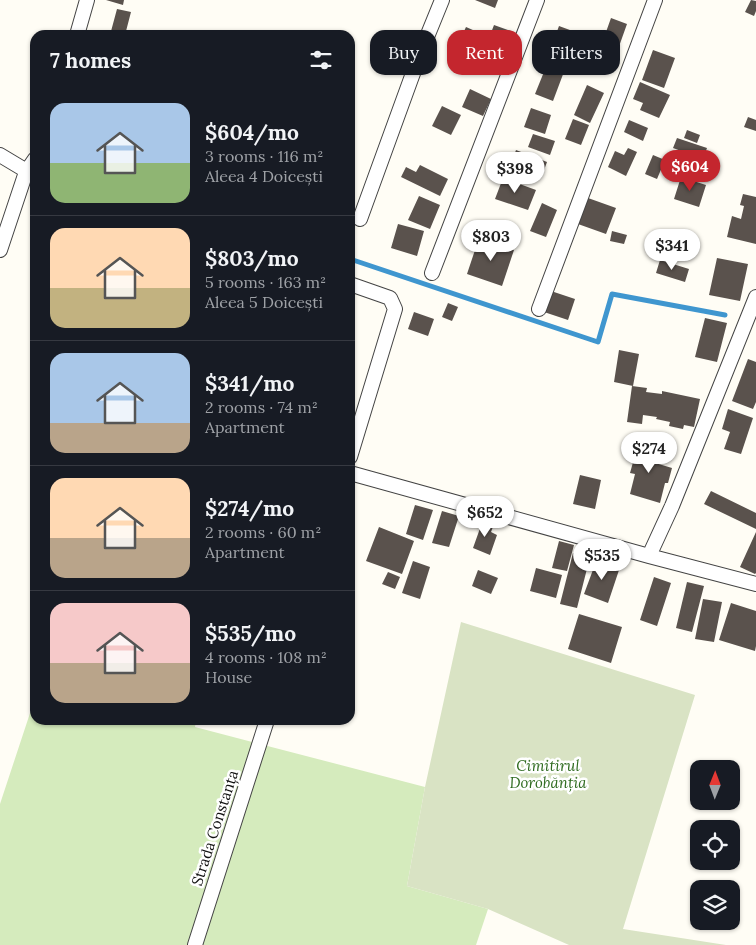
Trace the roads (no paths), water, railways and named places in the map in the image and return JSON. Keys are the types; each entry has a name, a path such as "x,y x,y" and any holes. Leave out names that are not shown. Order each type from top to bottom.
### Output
{"street":[{"path":"79,30 86,0"},
{"path":"360,219 420,54 442,0"},
{"path":"432,273 537,0"},
{"path":"539,309 655,0"},
{"path":"0,155 30,174 0,250"},
{"path":"355,286 390,298 395,308 355,440"},
{"path":"649,556 672,506 756,298"},
{"path":"355,474 756,584"},
{"name":"Strada Constanța","path":"195,945 264,725"}],"waterway":[{"path":"355,261 598,342 612,294 725,315"}],"park label":[{"name":"Cimitirul Dorobănția","path":"548,774"}]}
